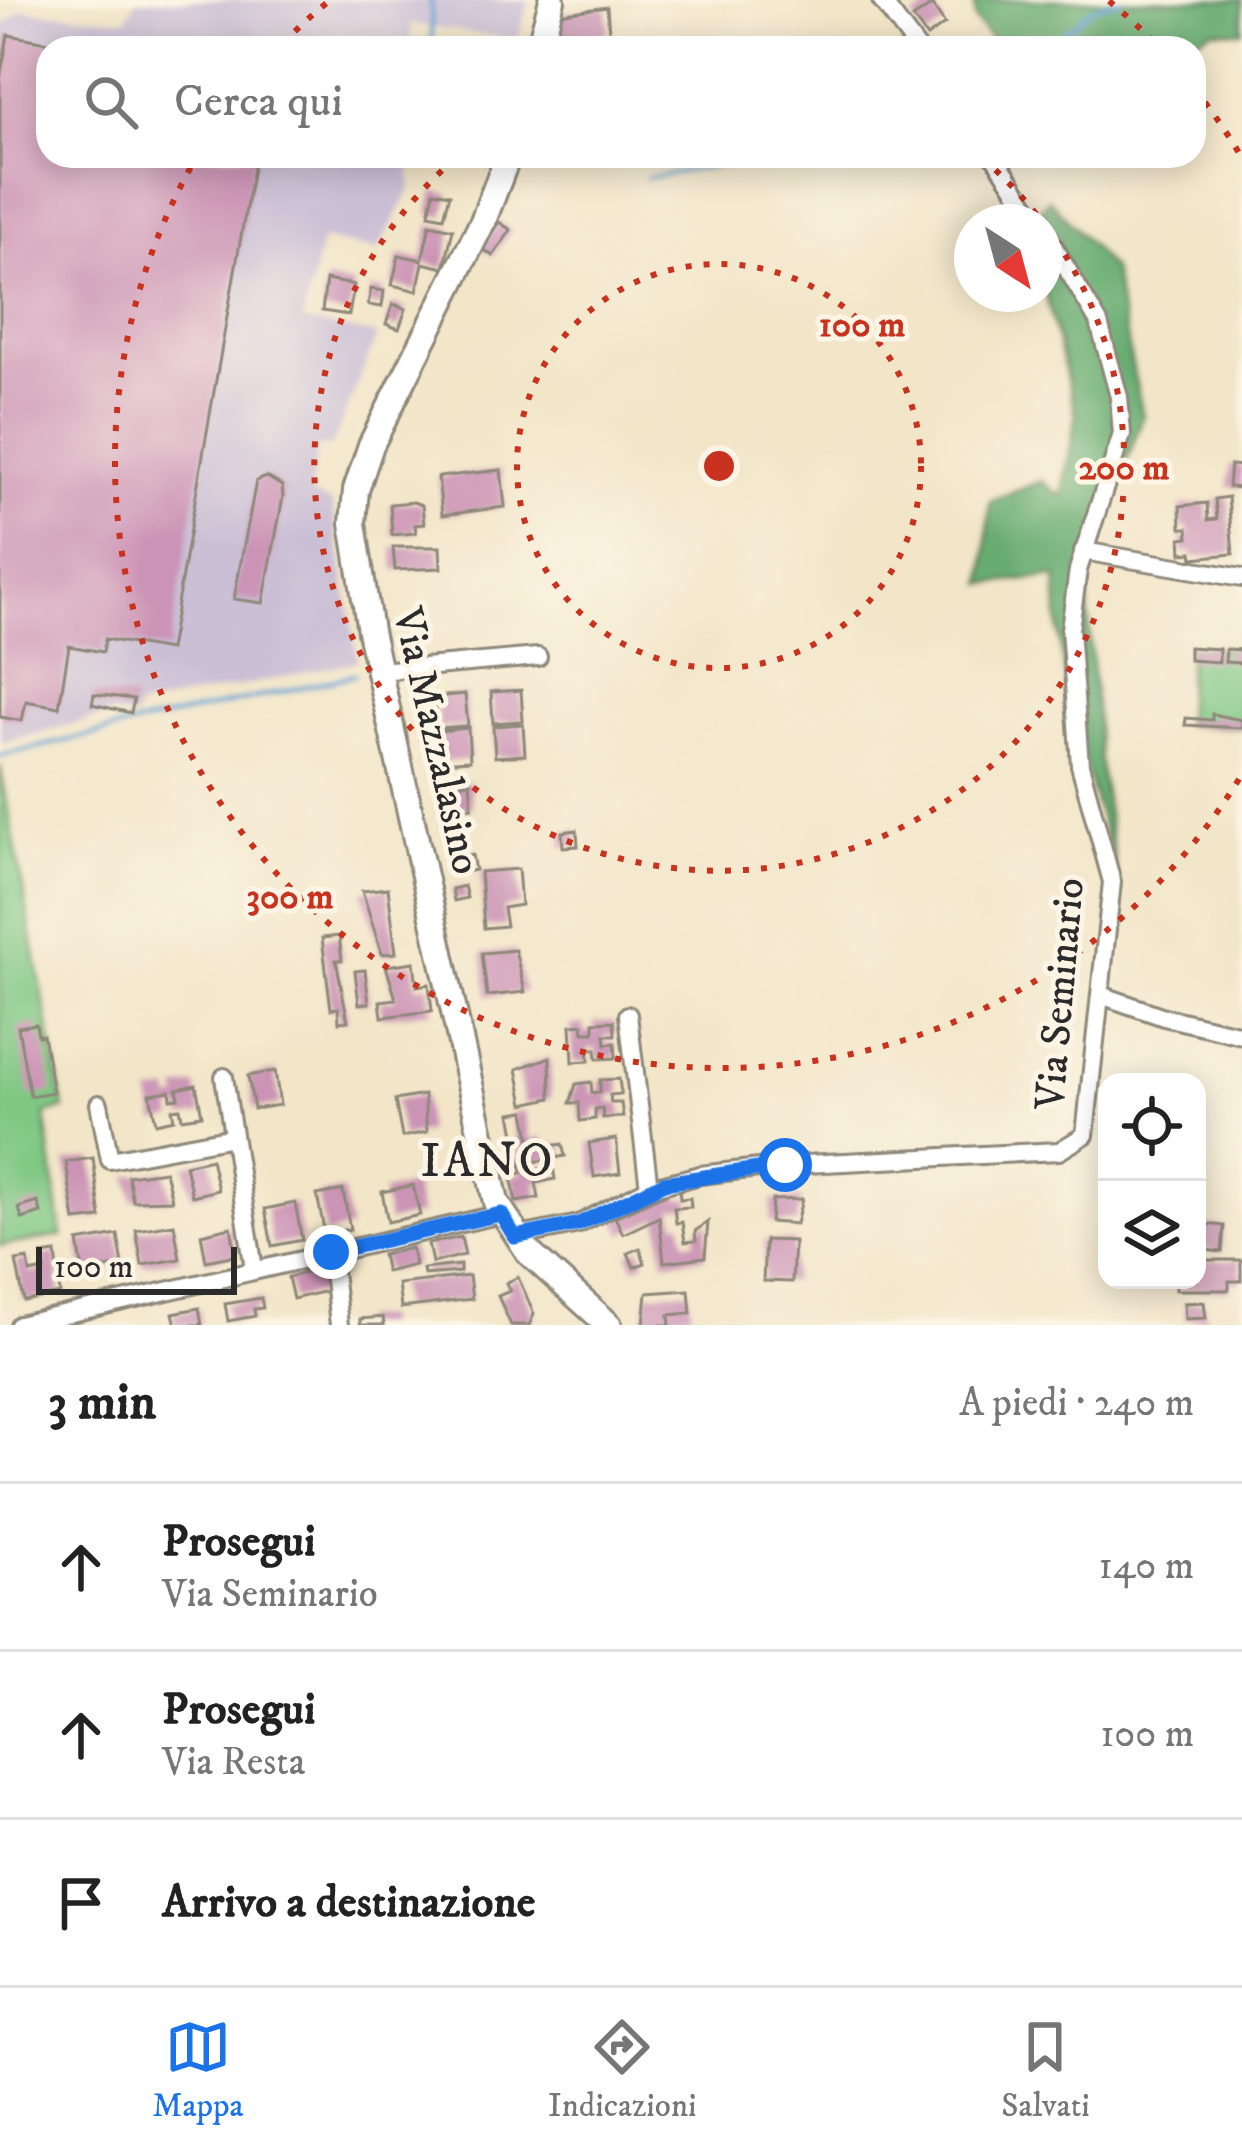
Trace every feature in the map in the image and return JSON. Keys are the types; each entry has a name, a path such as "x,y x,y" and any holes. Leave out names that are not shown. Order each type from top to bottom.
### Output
{"main road":[{"path":"542,36 552,0"},
{"name":"Via Mazzalasino","path":"503,168 360,472 353,523 356,556 501,1214 515,1237 609,1325"}],"street":[{"path":"881,0 908,36"},
{"path":"1002,168 1026,204"},
{"name":"Via Seminario","path":"515,1237 579,1224 649,1188 760,1167 1066,1149 1081,1141 1088,1126 1112,883 1080,765 1072,703 1071,610 1083,551 1118,457 1119,397 1099,323 1062,260"},
{"path":"1083,551 1242,578"},
{"path":"379,671 538,657"},
{"path":"1101,995 1164,1017 1242,1035"},
{"path":"628,1015 649,1188"},
{"path":"224,1077 254,1269"},
{"path":"99,1104 110,1160 232,1137"},
{"path":"19,1325 501,1214"},
{"path":"331,1252 339,1325"}],"shaded area":[{"path":"136,0 529,0 519,36 411,24 410,36 36,36 36,168 410,168 411,189 378,250 322,240 302,321 377,335 332,446 317,447 310,494 332,503 358,661 138,708 134,719 112,714 0,743 0,28 22,10 126,19"}],"green space":[{"path":"980,0 1242,0 1242,31 1213,30 1202,36 988,36 975,20 974,4"},
{"path":"1062,214 1112,270 1143,417 1085,573 1100,767 1116,872 1067,689 1057,577 984,584 990,501 1042,481 1062,497 1076,415 1050,312 1062,312"},
{"path":"1189,647 1242,650 1242,728 1185,725"},
{"path":"0,765 64,1109 45,1114 62,1236 0,1246"}],"building":[{"path":"932,5 945,24 926,36 913,18"},
{"path":"607,7 609,33 555,36 559,14"},
{"path":"8,35 36,40 36,168 253,168 169,650 105,639 103,652 69,646 59,707 26,701 22,721 0,717 0,79"},
{"path":"434,191 450,194 444,217 429,214"},
{"path":"499,222 511,230 493,256 481,248"},
{"path":"430,224 453,229 444,268 423,263 417,291 392,285 399,255 422,260"},
{"path":"326,280 354,285 349,315 322,311"},
{"path":"371,289 384,291 382,307 368,305"},
{"path":"393,304 406,309 399,329 386,324"},
{"path":"1230,465 1242,466 1242,488 1228,487"},
{"path":"501,470 505,507 442,515 438,477"},
{"path":"267,477 282,486 283,497 263,603 234,599 256,481"},
{"path":"1228,497 1233,554 1193,558 1192,552 1182,553 1181,538 1189,537 1188,528 1181,528 1180,506 1207,503 1208,520 1217,519 1215,499"},
{"path":"390,504 422,505 424,524 415,525 416,533 392,535"},
{"path":"393,547 440,547 441,568 395,570"},
{"path":"1189,647 1219,649 1219,662 1189,660"},
{"path":"1226,649 1242,650 1242,663 1225,662"},
{"path":"521,690 523,721 493,723 491,692"},
{"path":"94,694 134,699 131,713 92,704"},
{"path":"465,694 468,726 438,728 435,697"},
{"path":"1212,714 1242,720 1242,728 1185,725 1186,718 1212,720"},
{"path":"523,724 525,755 495,757 493,726"},
{"path":"468,728 470,760 440,762 438,731"},
{"path":"470,782 472,807 447,809 444,785"},
{"path":"577,830 578,846 563,847 562,832"},
{"path":"472,855 475,870 460,873 457,858"},
{"path":"518,869 521,905 503,908 506,926 484,928 480,872"},
{"path":"464,886 467,898 454,901 452,889"},
{"path":"388,888 396,953 382,954 362,891"},
{"path":"339,936 342,960 336,960 348,1021 339,1022 338,1008 331,1009 322,938"},
{"path":"515,950 525,992 487,996 482,953"},
{"path":"414,962 417,986 429,984 432,1011 382,1017 380,1001 396,999 386,966"},
{"path":"365,970 369,1003 359,1004 355,971"},
{"path":"614,1021 615,1035 605,1035 606,1044 615,1043 616,1058 597,1059 596,1049 588,1049 589,1061 573,1062 571,1025 583,1024 584,1032 594,1032 594,1022"},
{"path":"36,1024 38,1036 43,1035 53,1092 30,1096 18,1027"},
{"path":"550,1057 551,1098 524,1104 517,1069"},
{"path":"275,1071 280,1105 254,1109 248,1076"},
{"path":"619,1079 621,1094 610,1095 611,1103 621,1103 623,1117 603,1118 602,1108 595,1109 595,1119 580,1121 579,1103 570,1103 576,1084 591,1082 592,1093 600,1092 600,1080"},
{"path":"196,1085 202,1115 182,1118 180,1108 172,1109 174,1119 156,1123 150,1094 170,1091 171,1099 179,1098 177,1089"},
{"path":"424,1095 427,1132 402,1137 395,1100"},
{"path":"525,1111 530,1139 543,1137 545,1147 562,1144 565,1156 533,1162 534,1170 553,1166 555,1179 536,1183 539,1198 516,1202 511,1175 522,1173 511,1113"},
{"path":"616,1139 620,1173 594,1177 589,1143"},
{"path":"93,1158 101,1218 75,1221 66,1162"},
{"path":"211,1159 218,1190 192,1196 185,1165"},
{"path":"165,1171 172,1200 133,1201 128,1176"},
{"path":"413,1185 420,1215 388,1222 382,1192"},
{"path":"679,1188 680,1199 690,1198 691,1207 674,1208 685,1242 696,1241 695,1231 708,1222 705,1257 664,1262 659,1217 623,1234 615,1217"},
{"path":"343,1190 350,1229 325,1234 317,1195"},
{"path":"802,1199 796,1224 770,1222 772,1200"},
{"path":"38,1202 41,1213 22,1219 19,1208"},
{"path":"295,1203 302,1240 272,1246 265,1209"},
{"path":"174,1224 180,1259 142,1265 136,1230"},
{"path":"1206,1224 1224,1226 1222,1252 1206,1250"},
{"path":"231,1227 236,1255 206,1261 201,1234"},
{"path":"118,1235 123,1265 83,1272 78,1242"},
{"path":"461,1237 465,1255 432,1263 428,1244"},
{"path":"765,1240 794,1241 792,1282 763,1281"},
{"path":"411,1248 415,1265 386,1272 382,1255"},
{"path":"640,1248 645,1263 634,1267 628,1253"},
{"path":"56,1253 60,1294 24,1301 16,1261 28,1259 30,1273 45,1270 42,1255"},
{"path":"1206,1260 1241,1260 1241,1281 1229,1281 1229,1290 1176,1290 1206,1289"},
{"path":"460,1265 460,1272 424,1275 423,1269"},
{"path":"322,1269 327,1291 293,1299 288,1277"},
{"path":"469,1276 472,1299 401,1308 398,1284"},
{"path":"518,1277 534,1314 529,1325 511,1325 498,1296 510,1291 506,1283"},
{"path":"689,1290 691,1313 669,1315 670,1325 644,1325 647,1293"},
{"path":"261,1298 263,1308 254,1309 255,1316 228,1321 225,1304"},
{"path":"1204,1302 1206,1318 1185,1319 1184,1303"},
{"path":"199,1308 202,1325 176,1325 173,1313"},
{"path":"383,1317 384,1325 360,1325 360,1319"}],"waterway":[{"path":"431,0 432,36"},
{"path":"1060,36 1094,7 1120,0"},
{"path":"647,178 704,168"},
{"path":"0,756 355,675"}],"district":[{"name":"IANO","path":"488,1162"}],"route":[{"path":"331,1252 501,1214 515,1237 565,1228 664,1183 785,1165"}]}
